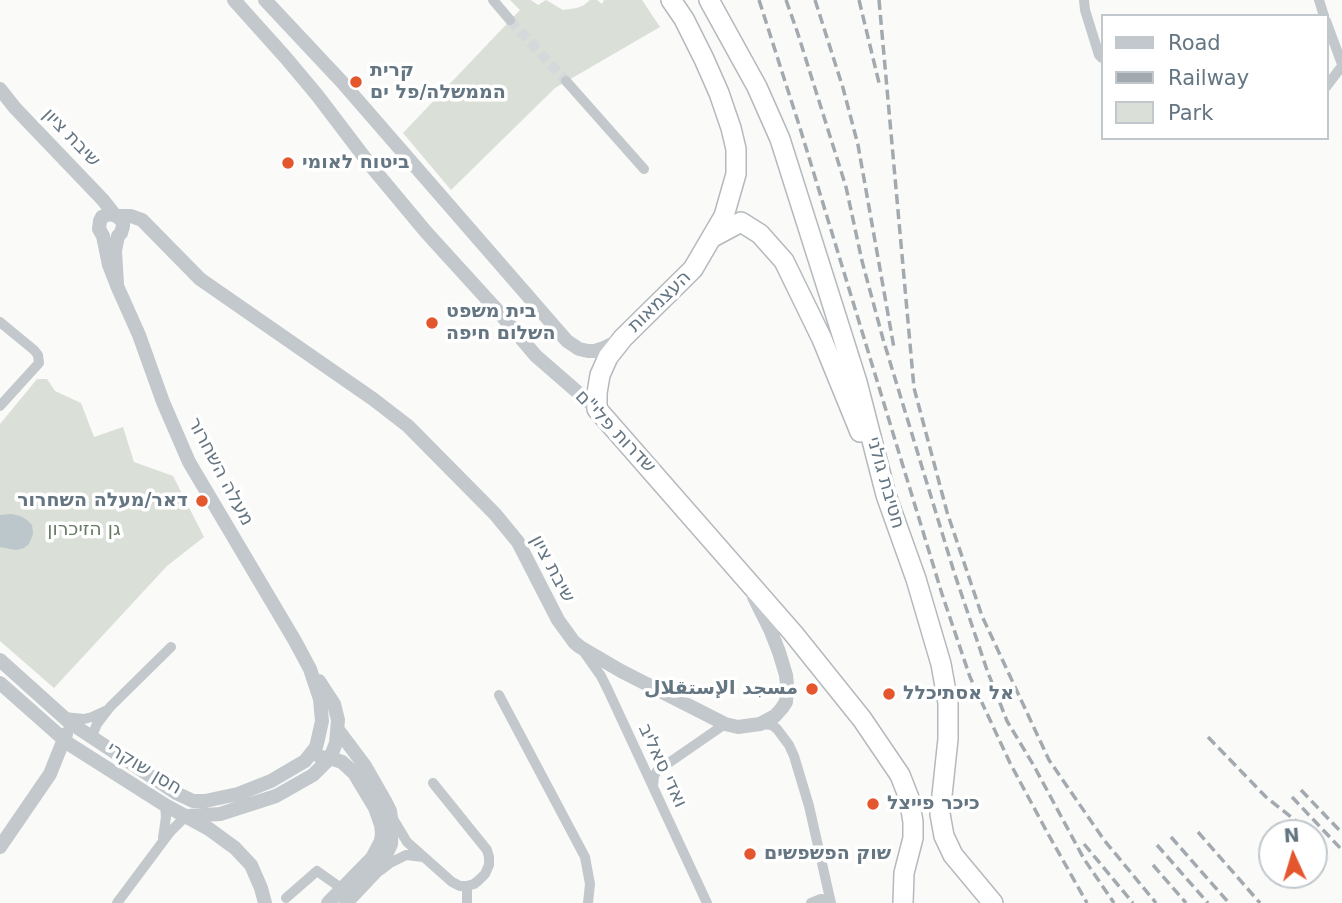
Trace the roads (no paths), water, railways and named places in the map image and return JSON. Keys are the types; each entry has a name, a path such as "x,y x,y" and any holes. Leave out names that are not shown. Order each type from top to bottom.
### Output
{"highway":[{"name":"העצמאות","path":"597,409 600,375 608,357 622,338 693,270 724,216 736,174 736,149 719,93 684,19 671,0"},
{"name":"חטיבת גולני","path":"709,0 763,99 780,139 857,382 886,495 942,663 948,703 948,739 940,814 944,836 953,855 993,903"},
{"path":"710,240 741,222 760,234 784,261 822,338 886,495"},
{"name":"שדרות פלי\"ם","path":"597,409 793,633 862,719 903,782 913,822 913,838 904,873 903,903"}],"street":[{"name":"שדרות פלי\"ם","path":"234,0 317,95 426,232 536,356 597,409"},
{"path":"265,0 341,81 567,341 579,349 595,351 622,338"},
{"path":"493,0 510,20"},
{"path":"1084,0 1100,56"},
{"path":"1328,26 1342,65 1328,84"},
{"path":"566,81 644,169"},
{"name":"שיבת ציון","path":"0,89 103,200 118,224 125,215 136,217 147,224 200,279 408,426 495,514 518,542 558,620 580,648 725,724 738,727 760,724"},
{"path":"106,215 118,224 110,239 103,236 99,229 100,221 106,215"},
{"name":"מעלה השחרור","path":"117,284 115,251 118,224"},
{"name":"מעלה השחרור","path":"103,236 109,265 189,462 310,669 334,704 338,730 330,758"},
{"path":"0,322 34,350 39,363 0,406"},
{"path":"733,564 762,611 786,675 786,702 775,716 760,724"},
{"path":"91,738 97,724 110,707 172,647"},
{"name":"ואדי סאליב","path":"580,648 604,683 707,903"},
{"name":"חסן שוקרי","path":"0,660 66,720 176,793 193,801 214,800 238,794 305,761"},
{"name":"מעלה השחרור","path":"305,761 316,747 322,721 320,699 310,669"},
{"name":"חסן שוקרי","path":"0,684 64,741 165,805 209,829 243,855 251,865 263,896"},
{"path":"499,695 585,857 590,884 588,903"},
{"path":"0,847 50,774 64,741 66,720 92,717 110,707"},
{"path":"654,791 653,781 657,771 725,724"},
{"path":"760,724 777,729 794,756 809,806 830,903"},
{"path":"338,730 365,765 404,838 452,882 460,886 474,884 485,874 489,857 483,844 433,783"},
{"path":"50,774 67,760 86,755"},
{"path":"117,903 177,823 186,816 220,814 276,796 313,775 330,758"},
{"path":"305,761 330,758 348,766 361,782 379,817 382,833 372,858 328,903"},
{"path":"163,841 165,805"},
{"path":"346,903 381,866 391,845 390,811"},
{"path":"371,878 390,863 406,856 426,858"},
{"path":"286,898 317,871 341,888"},
{"path":"467,886 467,903"},
{"path":"811,903 824,899 830,903"}],"tunnel":[{"path":"510,20 566,81"}],"railway":[{"path":"759,0 970,677 1010,763 1087,903"},
{"path":"786,0 846,187 883,339 954,572 987,670 1007,721 1084,859 1114,903"},
{"path":"815,0 858,145 894,348"},
{"path":"859,0 880,87"},
{"path":"879,0 914,388 947,512 982,616 1049,760 1104,840 1156,903"},
{"path":"1208,737 1266,797 1294,819"},
{"path":"1301,790 1342,833"},
{"path":"1292,797 1342,850"},
{"path":"1198,832 1260,903"},
{"path":"1171,837 1229,903"},
{"path":"1084,844 1133,903"},
{"path":"1157,845 1208,903"},
{"path":"1153,865 1186,903"}],"place":[{"name":"קרית הממשלה/פל ים","path":"356,82"},
{"name":"ביטוח לאומי","path":"288,163"},
{"name":"בית משפט השלום חיפה","path":"432,323"},
{"name":"דאר/מעלה השחרור","path":"202,501"},
{"name":"مسجد الإستقلال","path":"812,689"},
{"name":"אל אסתיכלל","path":"889,694"},
{"name":"כיכר פייצל","path":"873,804"},
{"name":"שוק הפשפשים","path":"750,854"}],"park label":[{"name":"גן הזיכרון","path":"84,530"}]}
